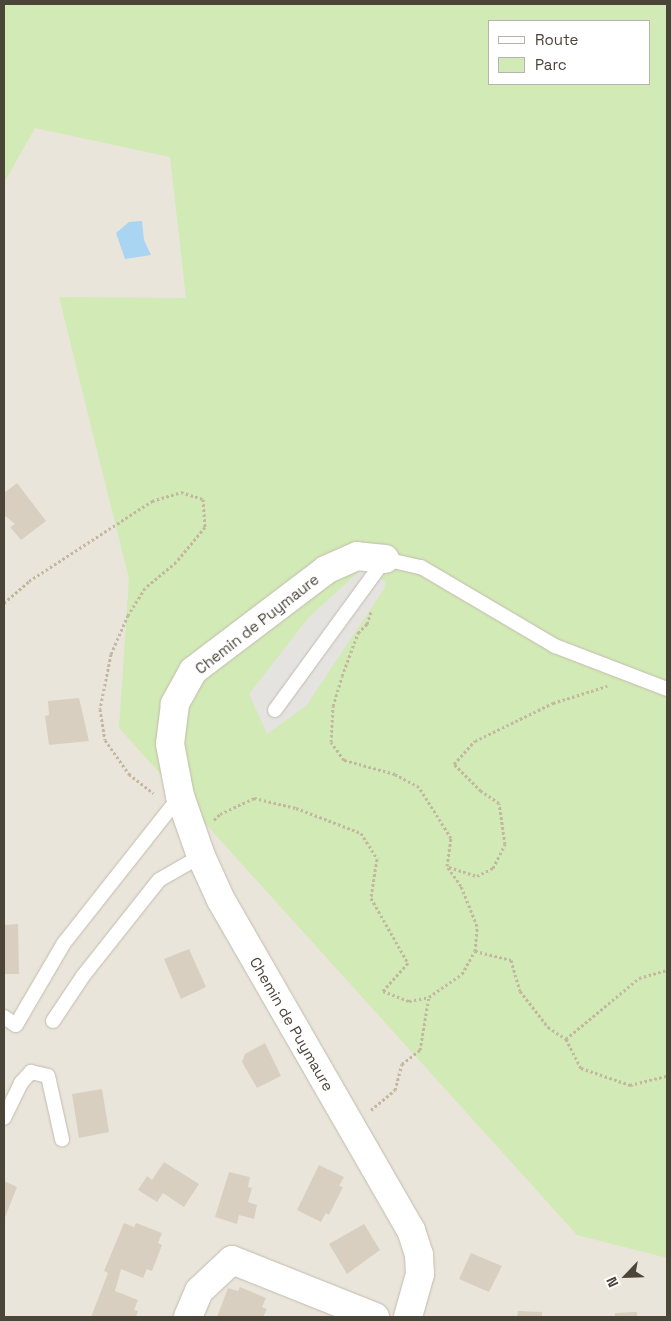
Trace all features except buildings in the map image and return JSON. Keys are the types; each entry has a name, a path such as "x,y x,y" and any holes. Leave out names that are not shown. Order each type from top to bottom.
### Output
{"street":[{"name":"Chemin de Puymaure","path":"380,567 357,556 326,570 193,671 182,689 170,720 169,796 198,848 273,995 411,1230 419,1255 415,1298 408,1317"},
{"path":"188,1317 199,1291 232,1260 375,1317"}],"lane":[{"name":"Chemin de Puymaure","path":"380,567 421,567 555,646 667,689"},
{"path":"275,710 380,567"},
{"path":"4,1017 16,1025 64,943 169,796"},
{"path":"53,1021 83,976 159,880 198,848"},
{"path":"4,1118 21,1083 32,1072 48,1076 62,1139"}],"path":[{"path":"4,603 29,581 152,501 181,492 203,499 206,527 176,562 145,588 128,615 111,654 100,709 105,740 129,774 169,796"},
{"path":"198,848 220,814 254,798 296,808 361,833 377,859 371,898 408,963 383,991 409,1000 428,997 462,974 475,951 477,926 461,886 447,866 451,838 418,787 395,774 344,760 332,742 333,706 358,633 367,624 373,606 380,567"},
{"path":"447,866 477,876 493,868 505,844 499,804 481,791 454,764 475,741 578,693 636,677"},
{"path":"475,951 511,960 520,990 548,1027 566,1039 582,1068 630,1085 667,1076"},
{"path":"566,1039 639,978 667,970"},
{"path":"346,1118 361,1118 395,1090 402,1064 420,1050 428,997"}],"shaded area":[{"path":"4,4 667,4 667,1317 4,1317"},
{"path":"363,568 386,582 384,589 306,706 267,734 249,694 309,617"}],"green space":[{"path":"4,4 667,4 667,1258 577,1235 119,728 129,579 59,297 186,298 170,157 35,128 4,183"}],"water":[{"path":"142,221 144,240 151,255 125,259 116,233 129,222"}]}
